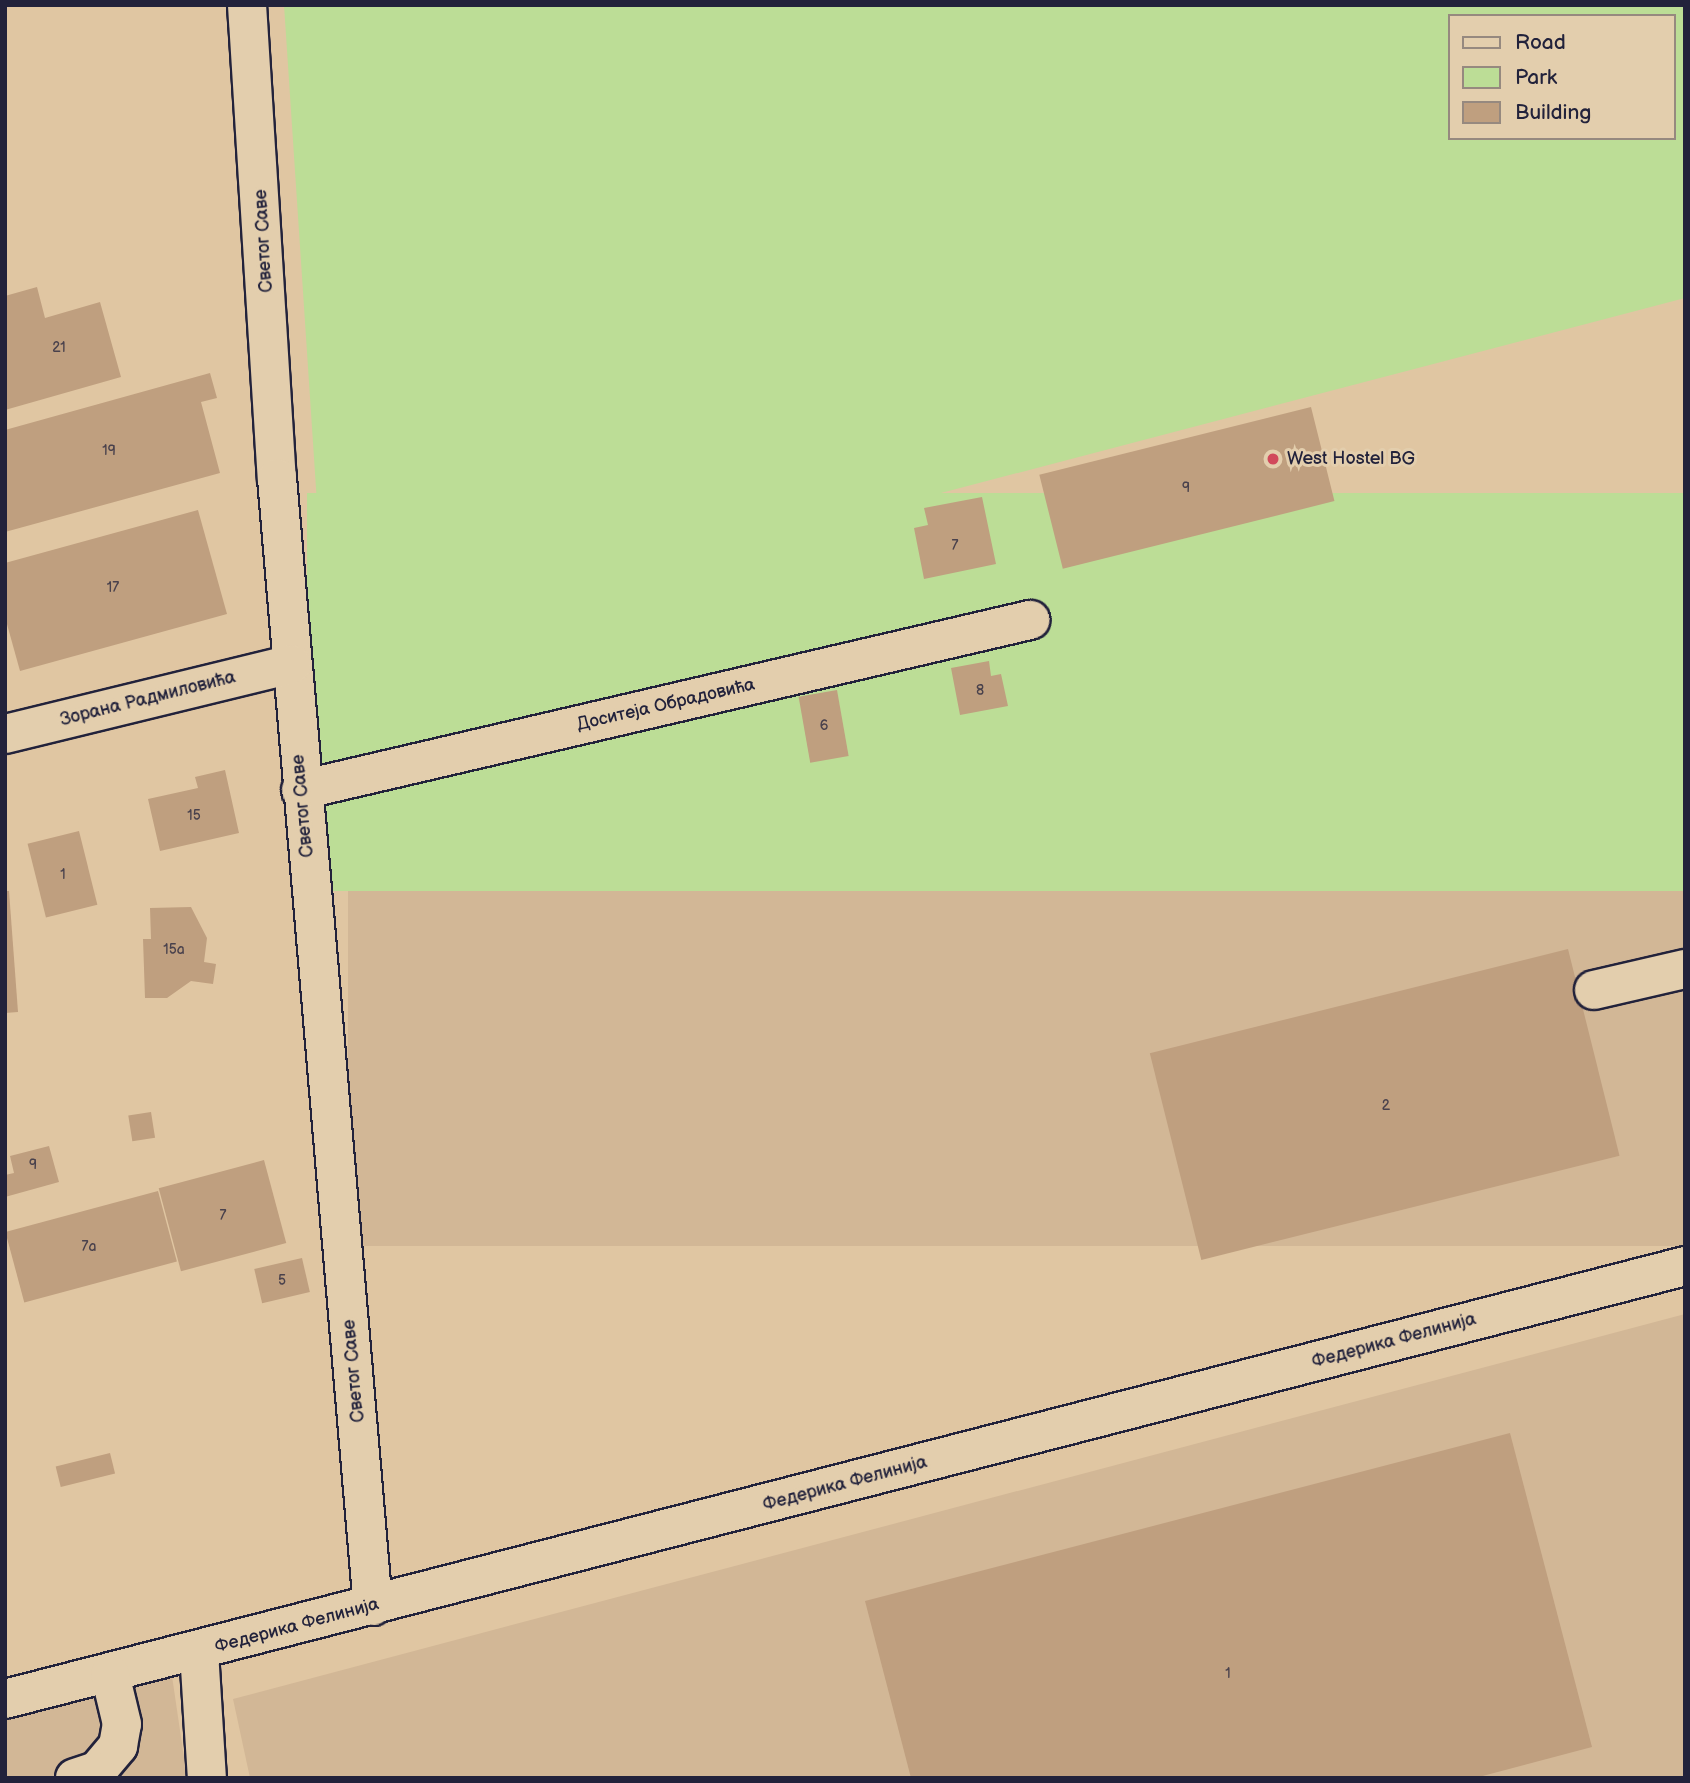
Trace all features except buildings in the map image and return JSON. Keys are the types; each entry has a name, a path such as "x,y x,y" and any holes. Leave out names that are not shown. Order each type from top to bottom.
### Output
{"street":[{"name":"Светог Саве","path":"247,5 301,790 373,1606"},
{"name":"Доситеја Обрадовића","path":"301,790 1030,620"},
{"name":"Зорана Радмиловића","path":"5,734 292,664"},
{"path":"1594,990 1685,969"},
{"name":"Федерика Фелинија","path":"5,1699 199,1652 1685,1266"},
{"path":"199,1652 207,1778"},
{"path":"75,1778 97,1771 118,1746 122,1724 110,1674"}],"shaded area":[{"path":"348,891 1685,891 1685,1246 348,1246"},
{"path":"1685,1314 1685,1778 250,1778 233,1699"},
{"path":"172,1676 187,1778 5,1778 5,1719"}],"green space":[{"path":"284,5 1685,5 1685,298 327,654"},
{"path":"307,493 1685,493 1685,891 307,891"}],"place":[{"name":"West Hostel BG","path":"1273,459"}]}
